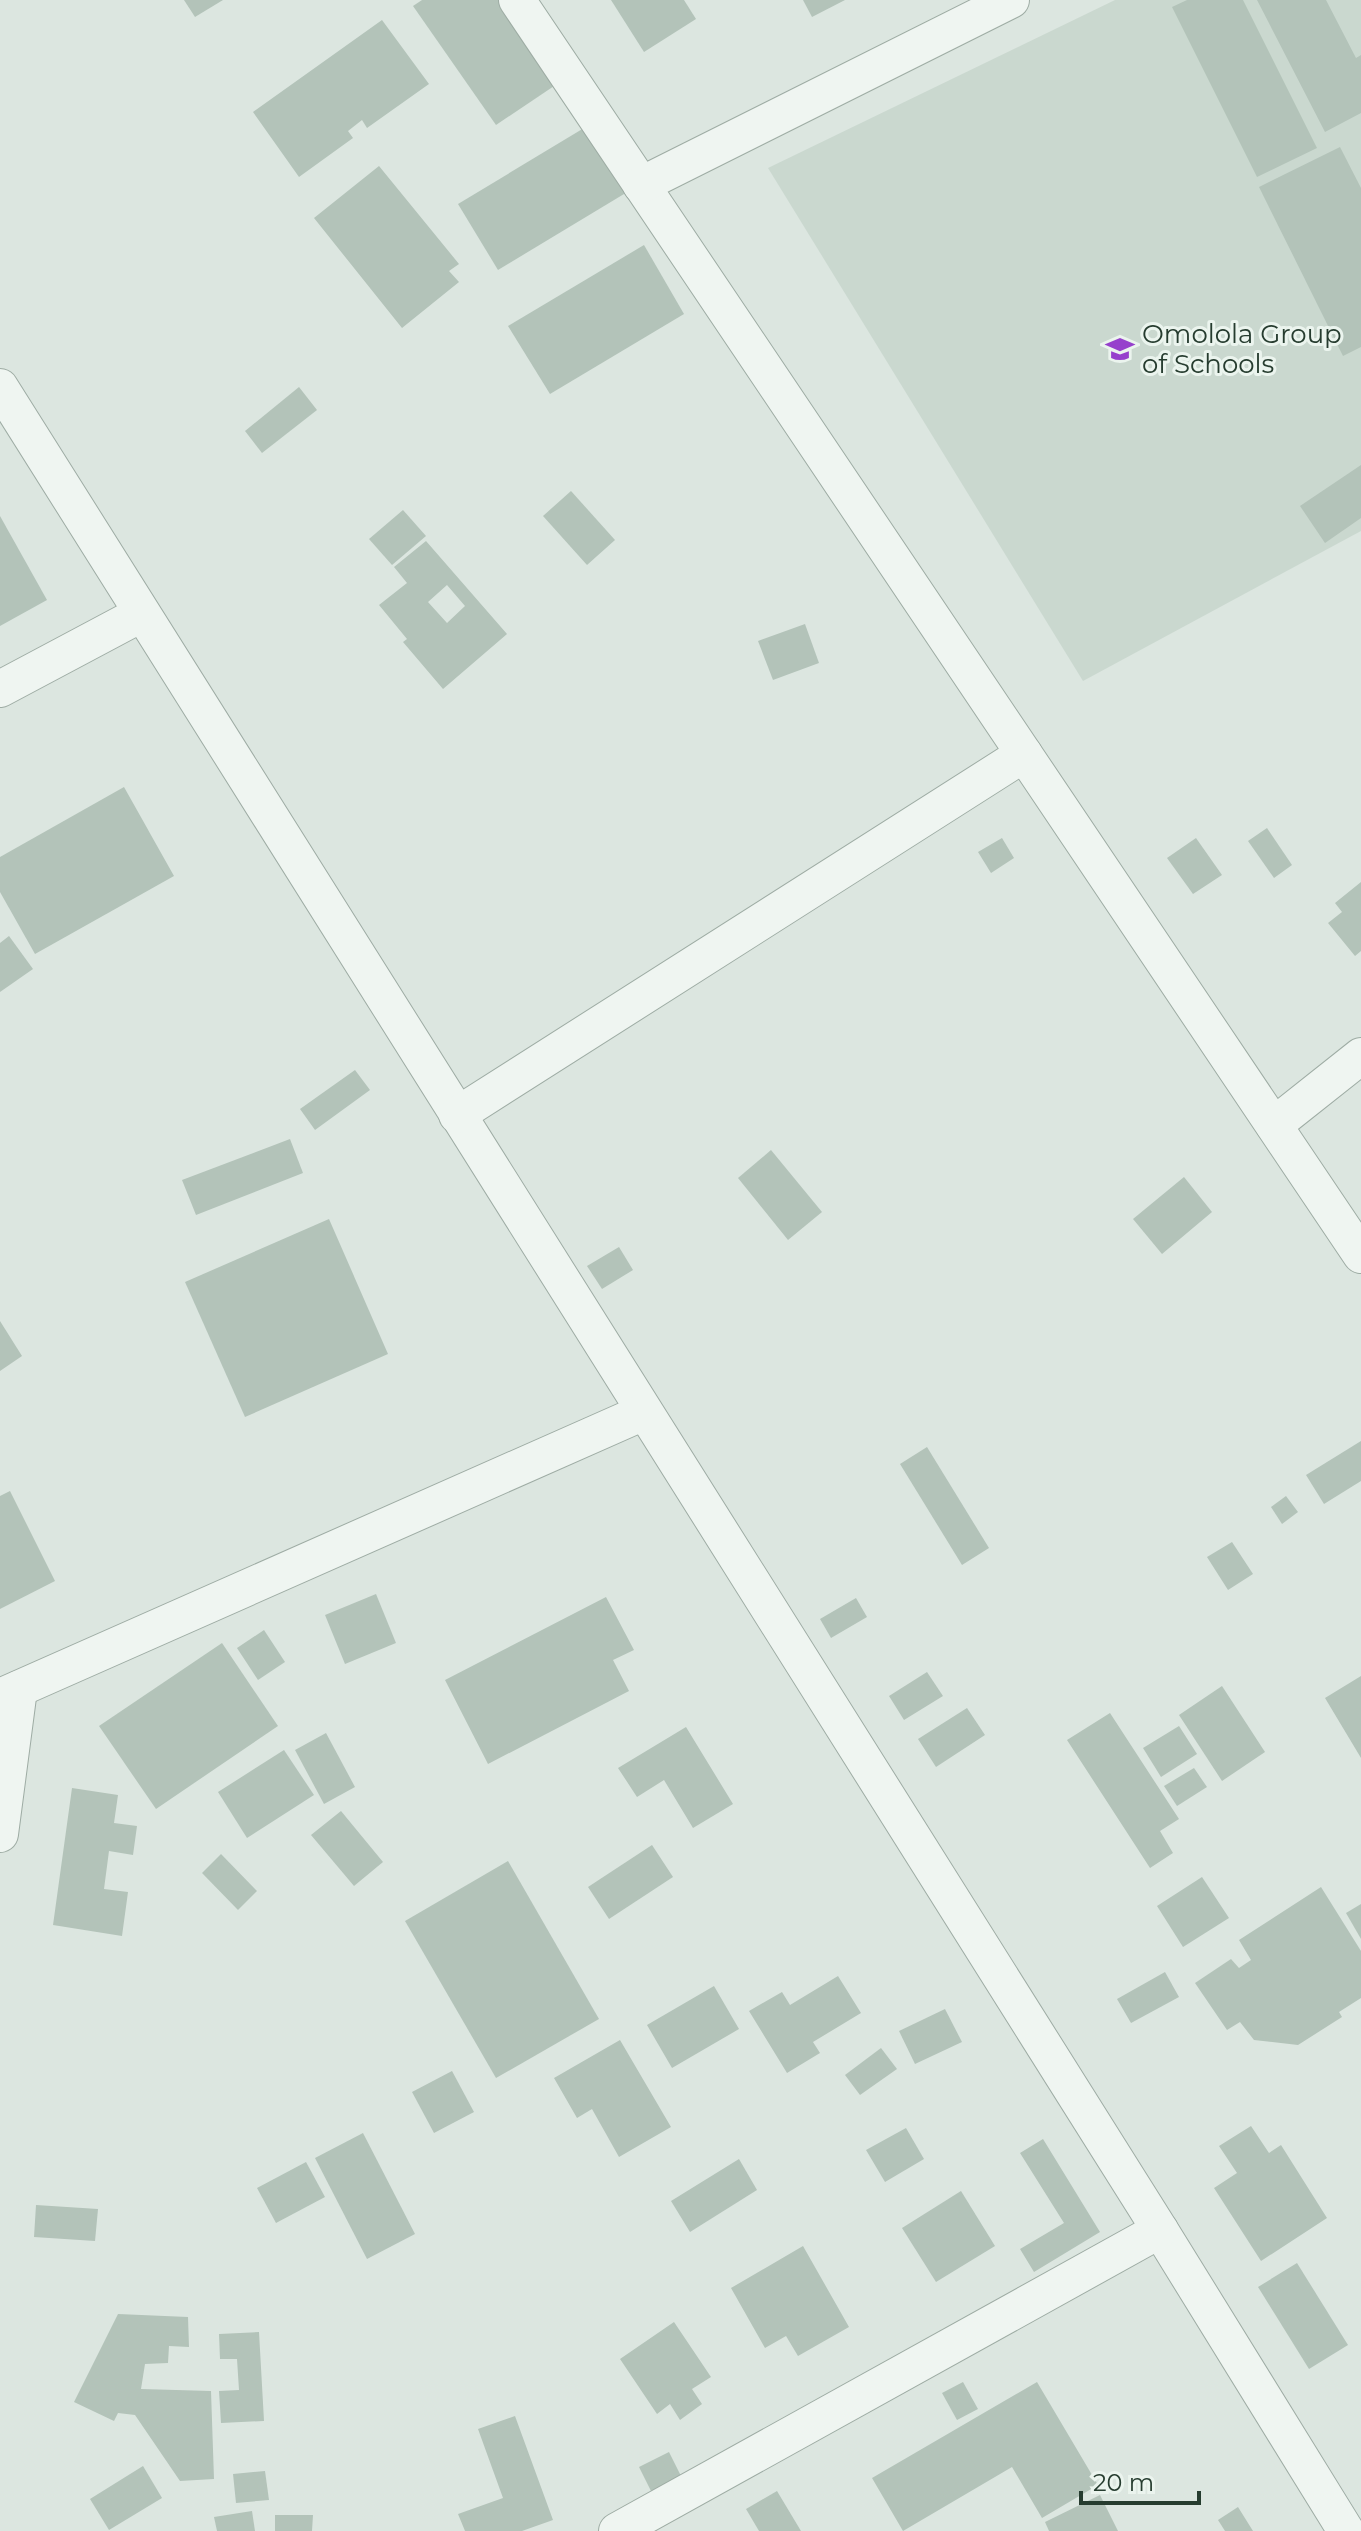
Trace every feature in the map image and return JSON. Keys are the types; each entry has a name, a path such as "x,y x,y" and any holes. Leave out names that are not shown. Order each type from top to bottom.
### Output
{"street":[{"path":"517,0 1361,1255"},
{"path":"641,185 1011,0"},
{"path":"0,387 1160,2230 1346,2531"},
{"path":"0,689 141,614"},
{"path":"457,1115 1024,754"},
{"path":"1274,1125 1361,1056"},
{"path":"0,1834 9,1693 644,1412"},
{"path":"617,2531 1160,2230"}],"shaded area":[{"name":"Omolola Group of Schools","path":"1115,0 1361,0 1361,531 1083,681 768,168"}],"building":[{"path":"184,0 223,0 195,17"},
{"path":"422,0 508,0 563,80 496,125 413,6"},
{"path":"611,0 684,0 696,19 644,52"},
{"path":"803,0 845,0 812,17"},
{"path":"1187,0 1243,0 1317,148 1257,177 1172,7"},
{"path":"1257,0 1326,0 1356,58 1361,55 1361,113 1325,132"},
{"path":"382,20 429,84 367,128 362,120 348,131 353,138 299,177 253,112"},
{"path":"589,125 629,191 498,270 458,204"},
{"path":"1340,147 1361,188 1361,347 1343,356 1259,187"},
{"path":"379,166 459,264 449,271 459,282 402,328 314,218"},
{"path":"644,245 684,314 550,394 508,326"},
{"path":"299,387 317,410 262,453 245,431"},
{"path":"1361,465 1361,518 1325,543 1300,506"},
{"path":"571,491 615,540 587,565 543,516"},
{"path":"403,510 426,536 392,565 369,539"},
{"path":"0,516 47,600 0,626"},
{"path":"426,541 507,634 443,689 403,642 407,639 379,605 407,583 394,567","holes":["447,585 465,606 447,623 428,602"]},
{"path":"805,624 819,663 773,680 758,641"},
{"path":"124,787 174,876 35,954 0,892 0,857"},
{"path":"1267,828 1292,865 1274,878 1248,841"},
{"path":"1002,838 1014,858 991,873 978,852"},
{"path":"1196,838 1222,875 1193,894 1167,858"},
{"path":"1361,882 1361,951 1355,956 1328,923 1342,912 1335,903"},
{"path":"9,936 33,969 0,992 0,943"},
{"path":"355,1070 370,1090 315,1130 300,1109"},
{"path":"290,1139 303,1173 196,1215 182,1180"},
{"path":"771,1150 822,1212 788,1240 738,1178"},
{"path":"1184,1177 1212,1212 1162,1254 1133,1219"},
{"path":"329,1219 388,1354 245,1417 185,1282"},
{"path":"619,1247 633,1270 602,1289 587,1266"},
{"path":"0,1321 22,1356 0,1371"},
{"path":"1361,1441 1361,1481 1324,1504 1306,1475"},
{"path":"927,1447 989,1548 962,1565 900,1464"},
{"path":"10,1491 55,1581 0,1609 0,1496"},
{"path":"1286,1496 1298,1512 1282,1524 1271,1507"},
{"path":"1232,1542 1253,1574 1228,1590 1207,1557"},
{"path":"376,1594 396,1643 345,1664 325,1615"},
{"path":"606,1597 634,1650 613,1660 629,1691 488,1764 445,1680"},
{"path":"856,1598 867,1617 831,1638 820,1619"},
{"path":"264,1630 285,1662 258,1680 237,1648"},
{"path":"222,1643 278,1726 156,1809 99,1726"},
{"path":"927,1672 943,1696 904,1720 889,1696"},
{"path":"1361,1676 1361,1758 1325,1698"},
{"path":"1222,1686 1265,1752 1222,1781 1179,1715"},
{"path":"967,1708 985,1735 936,1767 918,1739"},
{"path":"1110,1713 1179,1819 1160,1831 1173,1853 1150,1868 1067,1740"},
{"path":"1179,1726 1197,1754 1161,1777 1143,1748"},
{"path":"686,1727 733,1804 693,1828 664,1780 637,1797 618,1768"},
{"path":"326,1733 355,1787 324,1804 295,1750"},
{"path":"284,1750 314,1795 247,1838 218,1792"},
{"path":"1194,1768 1207,1787 1177,1806 1164,1786"},
{"path":"72,1788 118,1795 114,1823 137,1826 133,1855 109,1851 104,1889 128,1892 122,1936 53,1925"},
{"path":"341,1811 383,1862 354,1886 311,1835"},
{"path":"652,1845 673,1877 609,1919 588,1887"},
{"path":"221,1854 257,1891 238,1910 202,1873"},
{"path":"508,1861 599,2019 496,2078 405,1921"},
{"path":"1202,1877 1229,1918 1183,1947 1157,1906"},
{"path":"1321,1887 1361,1951 1361,1998 1339,2012 1342,2017 1298,2045 1254,2040 1240,2022 1227,2030 1195,1983 1231,1959 1239,1968 1251,1960 1239,1940"},
{"path":"1361,1904 1361,1939 1346,1913"},
{"path":"1165,1972 1179,1997 1131,2023 1117,1999"},
{"path":"838,1976 861,2013 813,2042 820,2053 787,2073 749,2011 782,1992 790,2005"},
{"path":"714,1986 739,2029 672,2068 647,2025"},
{"path":"945,2009 962,2042 915,2064 899,2031"},
{"path":"620,2040 671,2127 619,2157 592,2109 577,2118 554,2078"},
{"path":"881,2048 897,2069 860,2095 845,2075"},
{"path":"452,2071 474,2112 434,2133 412,2092"},
{"path":"1251,2126 1269,2153 1281,2145 1327,2218 1261,2261 1214,2188 1237,2173 1219,2146"},
{"path":"906,2128 924,2159 885,2182 866,2150"},
{"path":"363,2133 415,2234 367,2259 315,2158"},
{"path":"1043,2139 1100,2232 1034,2272 1020,2249 1064,2223 1020,2153"},
{"path":"739,2159 757,2190 690,2232 671,2201"},
{"path":"306,2162 325,2197 276,2223 257,2188"},
{"path":"961,2191 995,2246 936,2282 902,2228"},
{"path":"36,2205 98,2209 95,2241 34,2237"},
{"path":"803,2246 849,2327 798,2356 786,2336 765,2348 731,2288"},
{"path":"1297,2263 1348,2345 1309,2369 1258,2287"},
{"path":"118,2314 188,2317 189,2347 169,2346 168,2363 145,2364 141,2389 211,2391 214,2479 180,2481 135,2415 118,2413 114,2421 74,2402"},
{"path":"674,2322 711,2377 692,2389 702,2404 680,2420 670,2404 657,2414 620,2359"},
{"path":"259,2332 264,2421 221,2423 219,2391 239,2390 237,2359 220,2359 219,2334"},
{"path":"963,2382 978,2409 957,2420 942,2393"},
{"path":"1037,2382 1098,2485 1042,2518 1012,2467 903,2531 872,2478"},
{"path":"515,2416 553,2520 522,2531 465,2531 458,2514 503,2498 478,2429"},
{"path":"669,2452 681,2476 651,2491 639,2467"},
{"path":"143,2466 162,2498 109,2530 90,2499"},
{"path":"265,2471 269,2500 236,2503 233,2474"},
{"path":"777,2491 801,2531 759,2531 746,2509"},
{"path":"1100,2495 1118,2531 1049,2531 1045,2522"},
{"path":"1238,2507 1253,2531 1225,2531 1218,2520"},
{"path":"252,2511 255,2531 217,2531 214,2517"},
{"path":"275,2515 313,2515 312,2531 275,2531"}],"place":[{"name":"Omolola Group of Schools","path":"1120,349"}]}
